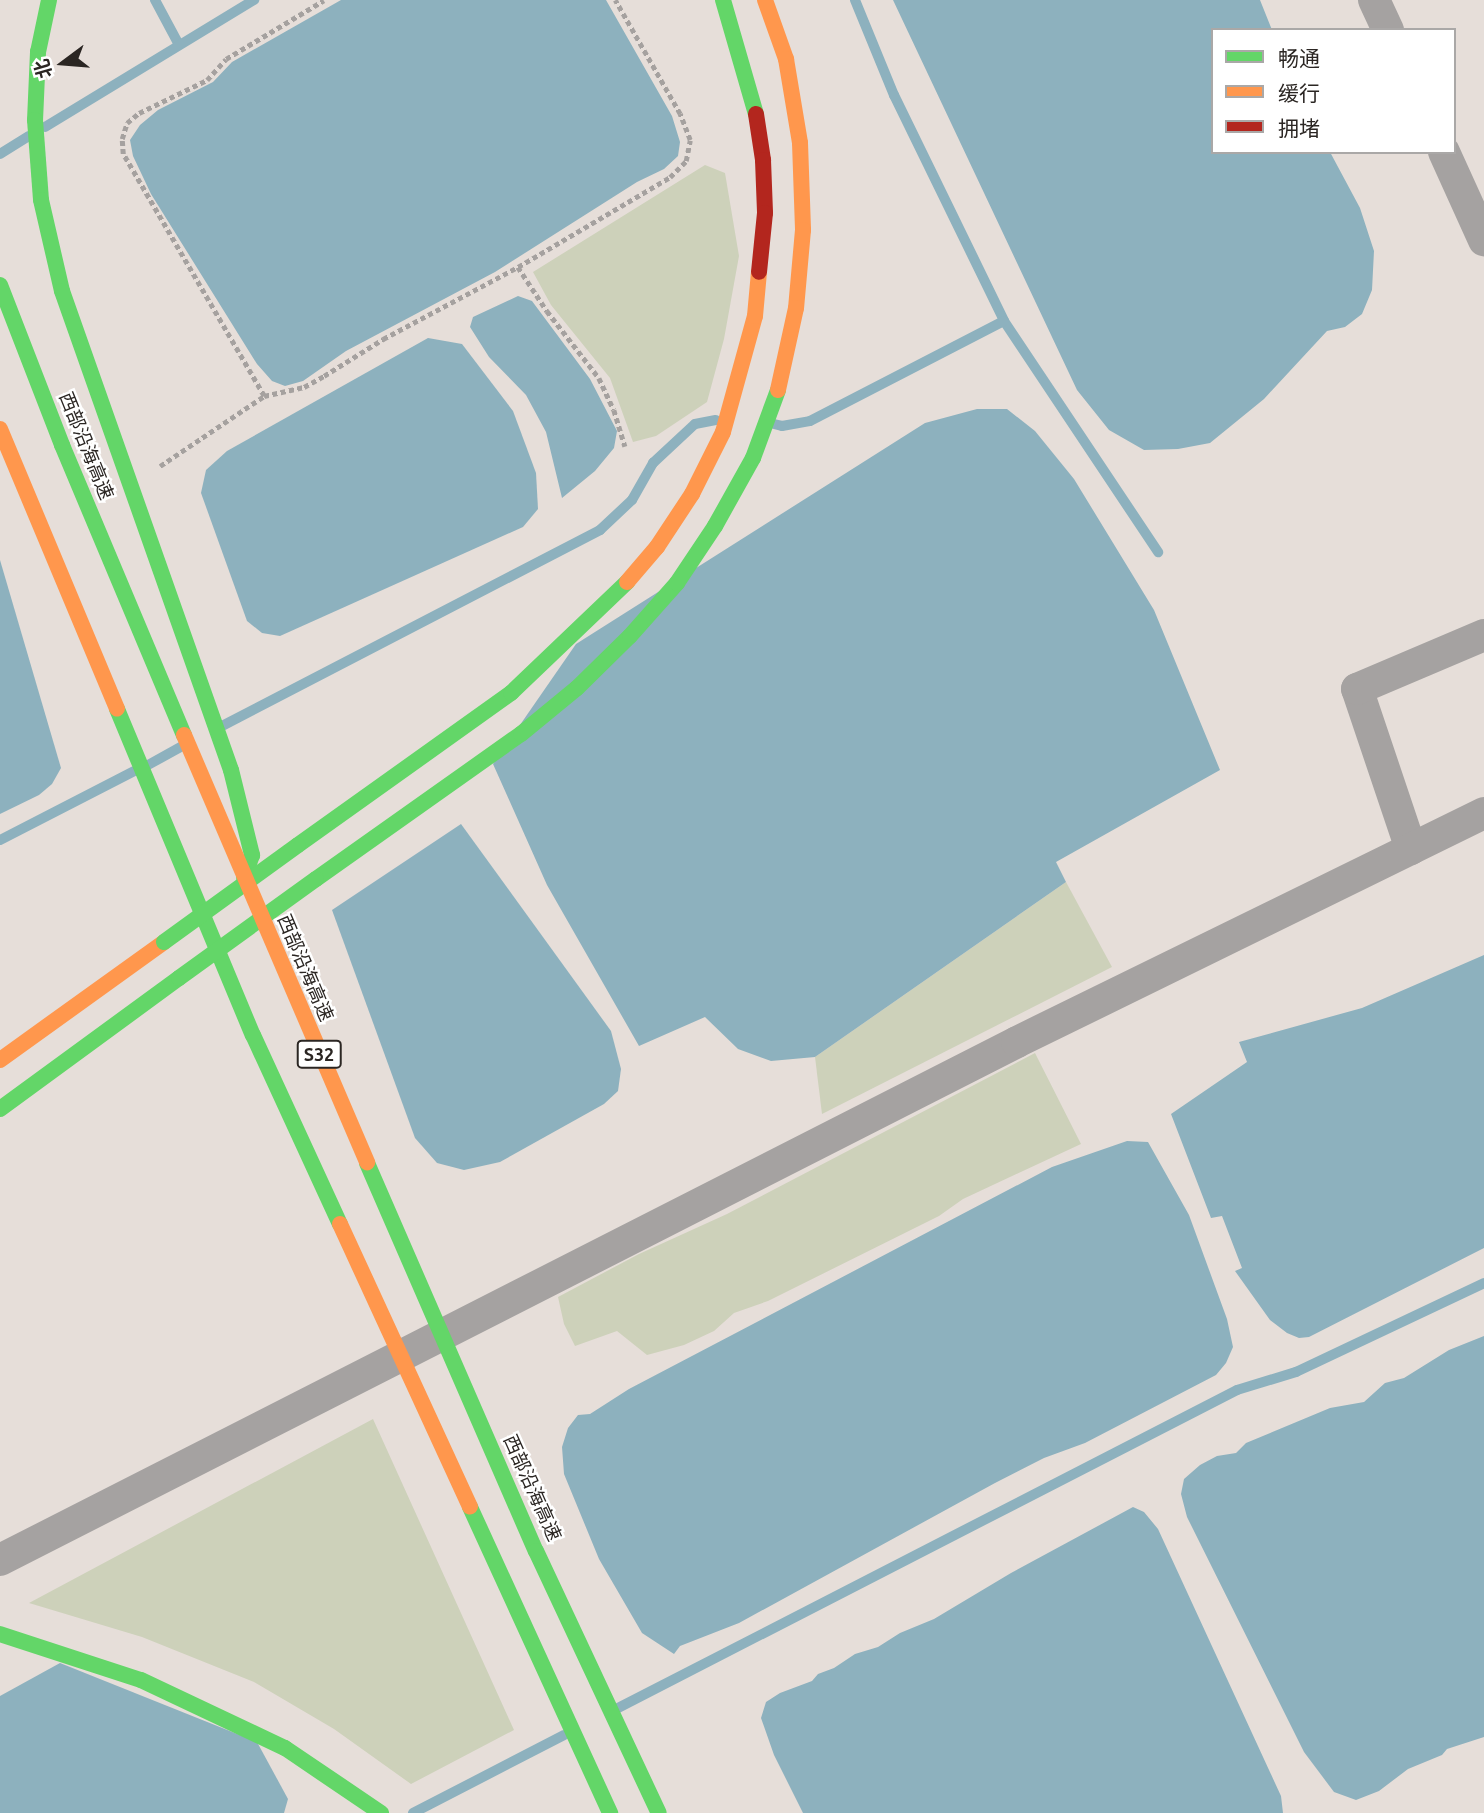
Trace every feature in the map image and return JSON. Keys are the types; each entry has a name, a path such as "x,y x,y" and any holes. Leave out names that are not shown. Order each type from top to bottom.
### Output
{"highway":[{"path":"49,0 38,52 35,120 44,213 62,291 231,770 252,855 244,878"},
{"path":"0,1060 511,693 614,597 657,547 692,494 723,432 755,316 765,213 763,160 755,109 723,0"},
{"path":"0,1109 521,734 612,653 677,583 715,526 753,458 780,386 796,308 803,230 800,143 786,59 765,0"},
{"name":"西部沿海高速","path":"0,285 62,445 244,878 536,1551 659,1813"},
{"name":"S32","path":"0,429 253,1035 610,1813"},
{"path":"0,1634 153,1685 285,1748 381,1813"}],"street":[{"path":"1374,0 1387,28"},
{"path":"1445,154 1484,240"},
{"path":"1411,849 1357,689 1484,635"},
{"path":"0,1560 1017,1042 1484,813"}],"path":[{"path":"264,396 123,155 122,139 127,123 139,113 207,80 226,59 324,0"},
{"path":"156,469 264,396 304,387 383,339 518,267 670,177 687,161 690,140 680,114 615,0"},
{"path":"518,267 547,311 599,378 614,410 625,446"}],"green space":[{"path":"705,165 725,173 739,256 724,339 707,402 656,436 633,442 610,378 551,305 533,272"},
{"path":"1066,882 1112,967 822,1114 815,1057"},
{"path":"1035,1053 1081,1144 963,1199 939,1216 768,1301 734,1313 714,1331 684,1345 647,1355 617,1331 575,1346 564,1324 558,1297 639,1254 727,1214"},
{"path":"373,1419 514,1730 411,1784 334,1729 254,1682 142,1637 29,1603"}],"water":[{"path":"341,0 606,0 672,116 680,142 678,156 664,169 637,182 495,272 346,351 303,381 285,386 272,381 257,364 151,194 133,156 130,140 140,125 158,110 213,82 232,62"},
{"path":"893,0 1260,0 1271,28 1211,28 1211,154 1331,154 1360,208 1374,251 1372,290 1362,314 1345,327 1327,331 1264,399 1210,443 1178,449 1144,450 1109,430 1077,390"},
{"path":"518,296 532,301 590,379 617,431 614,448 595,471 562,498 546,432 526,395 489,357 470,327 473,317"},
{"path":"428,338 462,344 513,411 536,473 538,509 523,527 280,636 262,633 247,621 201,493 206,470 227,451"},
{"path":"977,409 1007,409 1035,431 1074,479 1154,610 1220,770 1056,862 1066,882 815,1057 771,1061 738,1049 705,1017 639,1046 547,885 493,764 576,644 925,423"},
{"path":"0,560 61,768 52,784 39,795 0,814"},
{"path":"461,824 611,1031 621,1069 618,1091 604,1104 500,1162 464,1170 437,1163 415,1138 332,910"},
{"path":"1484,955 1484,1248 1309,1337 1299,1338 1287,1333 1270,1320 1235,1271 1242,1268 1222,1216 1211,1218 1171,1114 1247,1062 1239,1042 1362,1008"},
{"path":"1127,1141 1148,1142 1189,1215 1227,1319 1233,1347 1226,1363 1216,1375 1085,1443 1044,1458 995,1483 739,1623 680,1646 674,1654 642,1633 599,1559 564,1474 562,1447 568,1428 578,1415 590,1414 629,1389 1052,1167"},
{"path":"1484,1336 1484,1737 1447,1749 1442,1755 1408,1769 1379,1791 1356,1800 1334,1792 1304,1752 1187,1517 1181,1494 1184,1479 1200,1465 1217,1456 1236,1453 1246,1443 1330,1408 1364,1402 1385,1383 1404,1378 1449,1350"},
{"path":"1133,1507 1144,1512 1158,1529 1281,1796 1283,1813 803,1813 774,1755 761,1718 766,1702 780,1693 812,1681 818,1674 834,1668 855,1654 878,1647 900,1633 934,1619 1011,1573"},
{"path":"60,1663 257,1742 288,1799 284,1813 0,1813 0,1696"}],"waterway":[{"path":"155,0 178,43"},
{"path":"45,127 254,0"},
{"path":"855,0 894,95 1004,321 1158,552"},
{"path":"0,154 29,136"},
{"path":"774,424 782,426 810,421 1004,321"},
{"path":"222,726 600,530 632,500 653,463 695,424 716,420"},
{"path":"148,765 181,747"},
{"path":"0,840 134,771"},
{"path":"618,1708 1237,1390 1296,1372 1484,1283"},
{"path":"413,1813 564,1735"}],"traffic: fast":[{"path":"49,0 38,52 35,120 41,200 62,291 231,770 252,855 244,878"},
{"path":"723,0 756,114"},
{"path":"0,285 62,445 184,735"},
{"path":"316,879 521,734 577,688 630,636 677,583 715,526 753,458 778,390"},
{"path":"298,845 511,693 627,582"},
{"path":"117,709 253,1035 340,1224"},
{"path":"164,942 298,845"},
{"path":"179,978 316,879"},
{"path":"0,1109 179,978"},
{"path":"367,1163 536,1551 659,1813"},
{"path":"470,1507 610,1813"},
{"path":"0,1634 141,1680 285,1748 381,1813"}],"traffic: slow":[{"path":"765,0 786,59 800,143 803,230 796,308 778,390"},
{"path":"627,582 657,547 692,494 723,432 755,316 759,272"},
{"path":"0,429 117,709"},
{"path":"184,735 367,1163"},
{"path":"0,1060 164,942"},
{"path":"340,1224 470,1507"}],"traffic: jam":[{"path":"756,114 763,160 765,213 759,272"}]}
